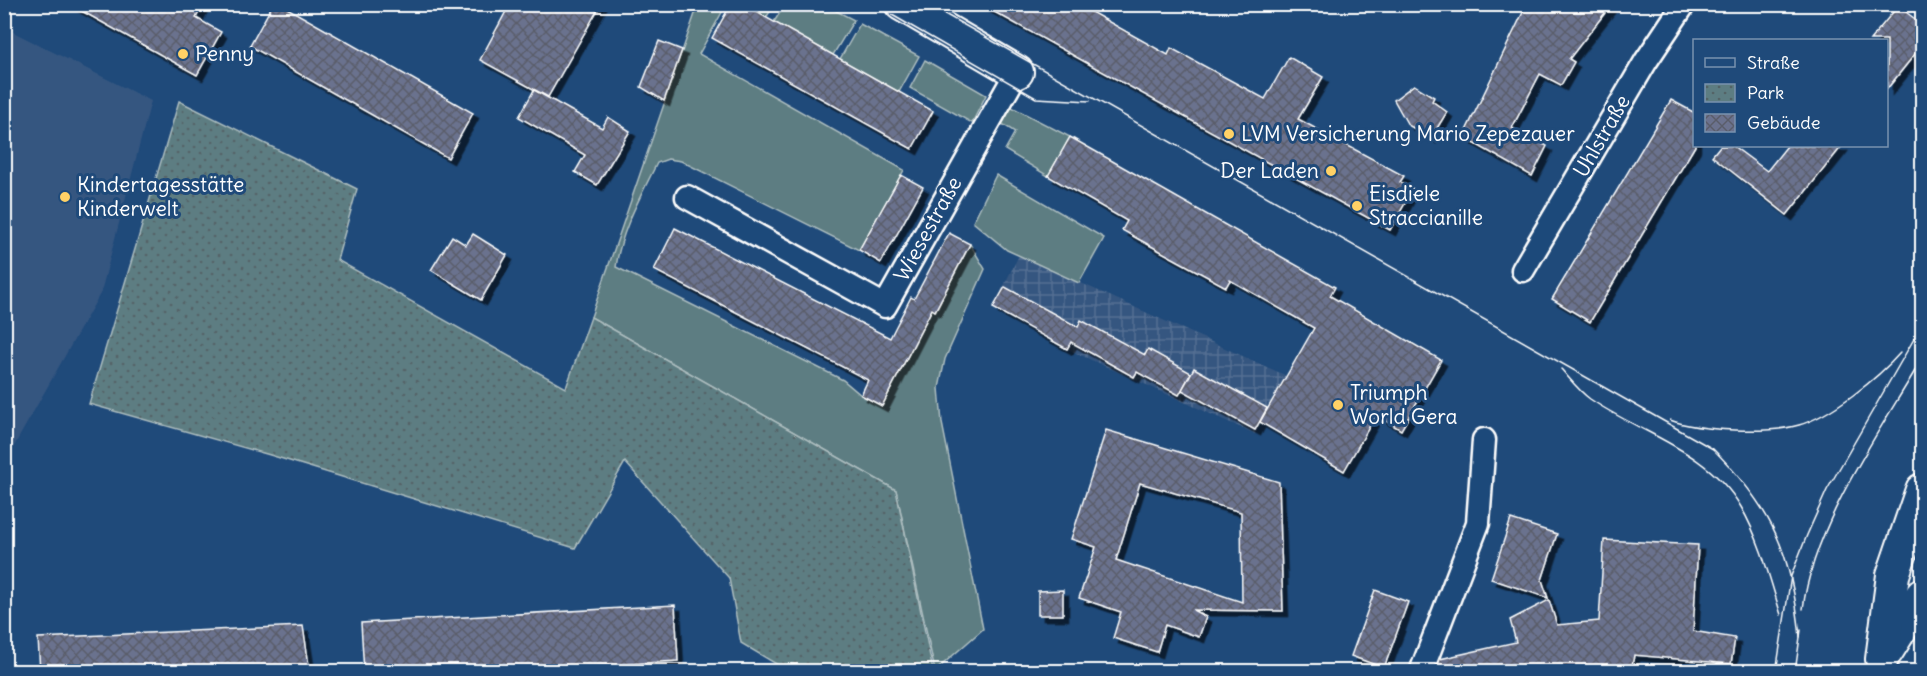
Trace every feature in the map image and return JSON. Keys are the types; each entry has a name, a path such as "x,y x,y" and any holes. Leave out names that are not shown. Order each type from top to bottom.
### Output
{"main road":[{"name":"Wiesestraße","path":"901,4 1017,72"},
{"path":"1881,665 1893,575 1923,490"},
{"path":"1881,665 1923,595"}],"street":[{"name":"Uhlstraße","path":"1523,270 1646,61 1684,4"},
{"name":"Wiesestraße","path":"687,196 885,306 1017,72"},
{"path":"1421,672 1478,523 1484,440"}],"shaded area":[{"name":"Kindertagesstätte Kinderwelt","path":"5,28 151,101 101,292 5,462"},
{"path":"1019,255 1287,376 1255,434 1067,349 993,308"}],"green space":[{"path":"785,4 825,5 854,20 833,55 774,22"},
{"path":"698,5 726,5 699,54 904,170 859,250 681,161 668,159 657,163 638,201 622,240 616,267 843,380 861,395 882,406 932,309 936,311 970,244 985,269 945,359 939,388 942,423 983,629 935,671 896,490 591,317"},
{"path":"742,5 774,5 766,18"},
{"path":"860,24 919,56 899,92 840,59"},
{"path":"925,60 986,95 972,123 910,88"},
{"path":"179,101 357,189 337,260 566,388 591,317 896,490 933,671 788,671 741,643 729,578 625,462 575,548 270,455 89,404"},
{"path":"1006,104 1070,137 1048,176 1005,150 1015,132 996,120"},
{"path":"996,175 1104,238 1079,283 1007,250 973,222"}],"building":[{"name":"Penny","path":"69,4 203,4 196,18 221,32 197,75"},
{"path":"273,4 280,4 473,113 448,158 250,46"},
{"path":"510,4 601,4 548,97 480,60"},
{"path":"731,4 742,4 933,111 912,149 712,38"},
{"path":"980,4 1077,4 1168,55 1171,48 1265,99 1289,57 1323,77 1298,119 1404,176 1400,182 1413,189 1390,230"},
{"path":"1527,4 1612,4 1569,59 1574,62 1561,85 1540,74 1512,128 1547,146 1532,176 1463,137"},
{"path":"1898,6 1923,25 1923,44 1888,88 1888,39 1871,39"},
{"path":"659,41 682,50 664,101 641,87"},
{"path":"1414,85 1434,97 1432,101 1447,112 1431,138 1408,125 1394,100"},
{"path":"534,90 602,128 608,117 630,131 597,185 575,172 585,155 519,117"},
{"path":"1671,100 1693,112 1694,147 1590,322 1552,299"},
{"path":"1070,137 1335,287 1330,296 1441,360 1401,430 1376,415 1344,471 1260,422 1314,328 1230,280 1226,287 1122,230 1127,221 1048,176"},
{"path":"1719,147 1734,147 1767,171 1786,147 1841,147 1787,215 1712,156"},
{"path":"901,175 923,187 881,263 859,250"},
{"path":"675,228 890,338 911,297 914,299 949,233 970,244 935,311 932,309 882,406 861,395 868,380 654,270"},
{"path":"473,234 507,255 481,300 431,270 452,236 466,245"},
{"path":"1005,287 1078,327 1081,320 1145,355 1148,349 1191,373 1179,395 1137,372 1134,377 1071,342 1067,349 993,308"},
{"path":"1194,368 1267,408 1255,430 1182,390"},
{"path":"1106,430 1279,482 1283,611 1193,610 1206,617 1199,637 1165,625 1157,652 1113,638 1121,612 1079,598 1096,547 1071,539","holes":["1140,483 1241,512 1242,602 1116,560"]},
{"path":"1511,519 1557,534 1542,580 1548,598 1491,579"},
{"path":"1604,540 1698,545 1693,631 1735,638 1731,664 1634,655 1631,672 1436,672 1440,659 1516,642 1510,620 1549,600 1557,625 1599,621"},
{"path":"1063,590 1063,615 1038,615 1038,591"},
{"path":"1375,590 1408,602 1384,668 1351,656"},
{"path":"675,605 678,661 501,672 364,672 361,623"},
{"path":"303,626 310,672 40,672 38,638"}],"tram line":[{"path":"873,4 1036,98 1090,101"},
{"path":"927,4 1713,449 1751,492 1776,534 1791,581 1800,637"},
{"path":"1776,672 1791,576 1807,535 1827,490 1922,325"},
{"path":"1670,420 1698,427 1734,430 1770,430 1799,425 1839,405 1879,374 1900,353"},
{"path":"1803,609 1809,577 1834,512 1850,480 1922,359"},
{"path":"1561,369 1590,399 1692,457 1727,487 1741,507 1754,533 1781,615"},
{"path":"1795,672 1801,630"}],"place":[{"name":"Penny","path":"183,54"},
{"name":"LVM Versicherung Mario Zepezauer","path":"1229,134"},
{"name":"Der Laden","path":"1331,171"},
{"name":"Kindertagesstätte Kinderwelt","path":"65,197"},
{"name":"Eisdiele Straccianille","path":"1357,206"},
{"name":"Triumph World Gera","path":"1338,405"}]}
